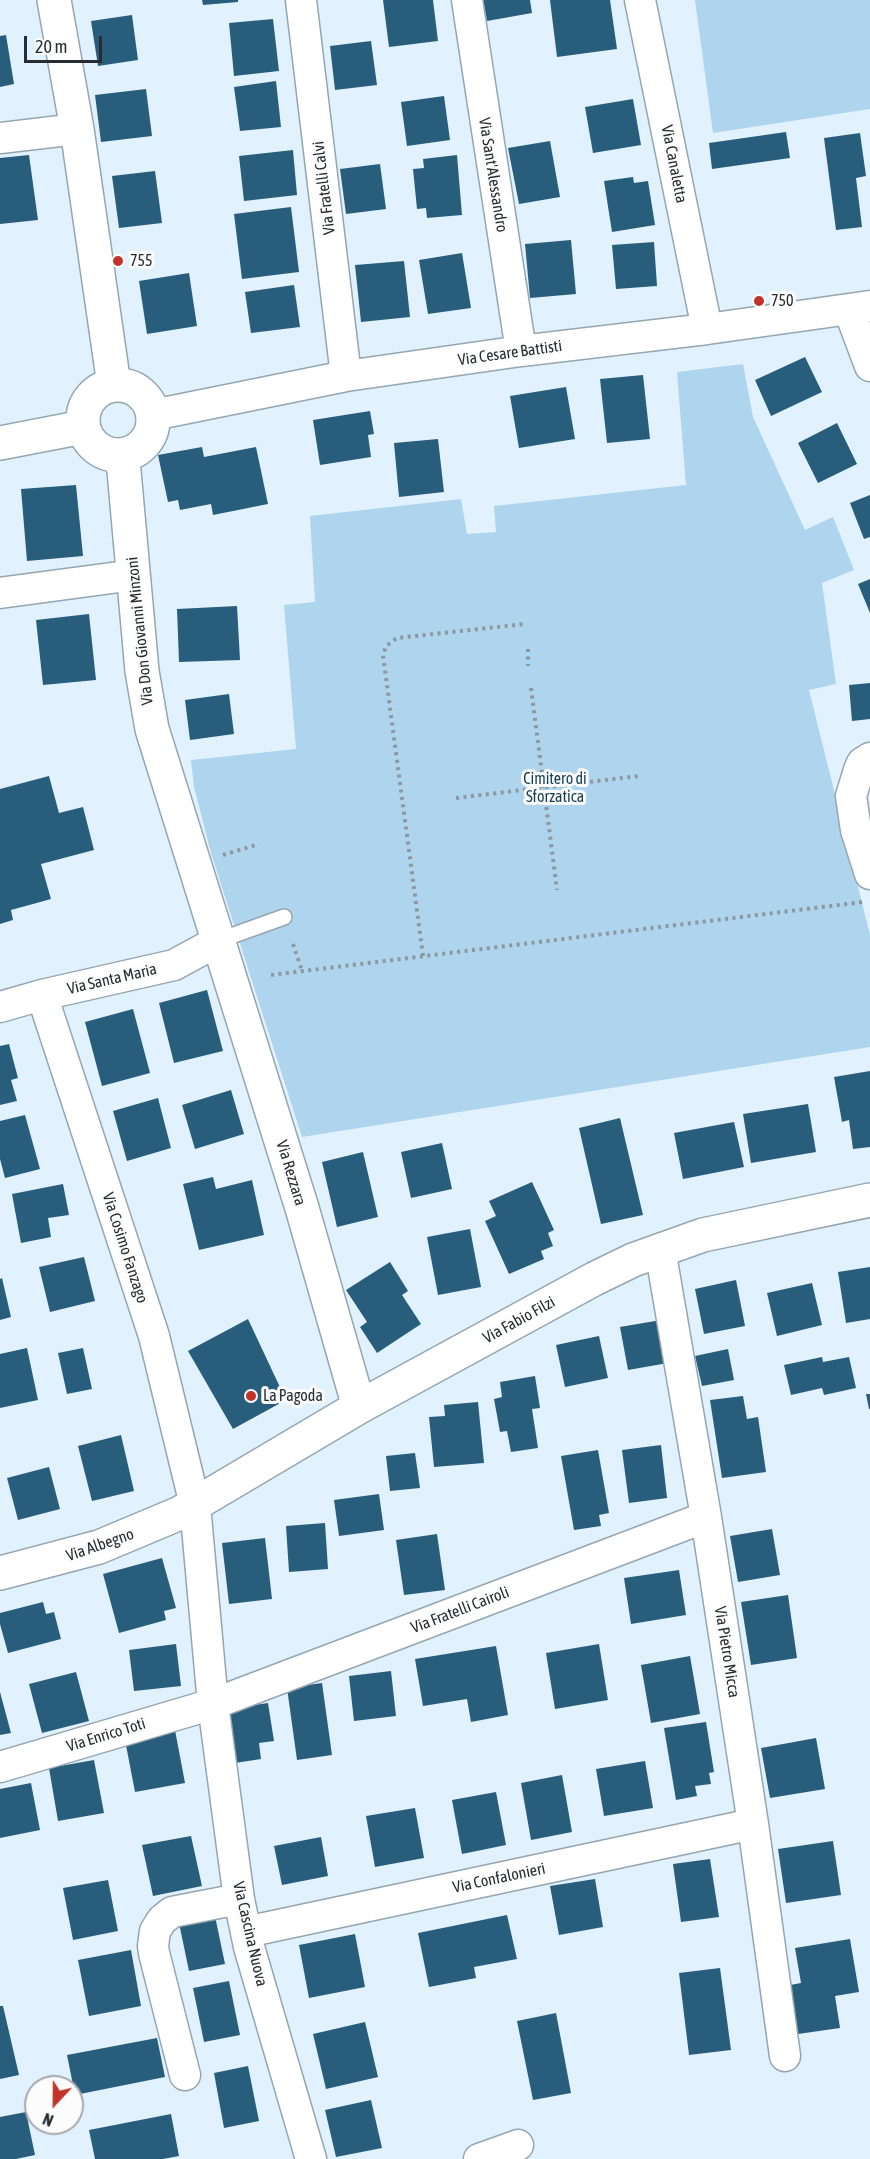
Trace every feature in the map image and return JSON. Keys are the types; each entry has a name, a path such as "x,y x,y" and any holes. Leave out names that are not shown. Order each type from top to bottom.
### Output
{"street":[{"path":"54,0 77,129 114,385"},
{"name":"Via Fratelli Calvi","path":"302,0 346,376"},
{"name":"Via Sant'Alessandro","path":"467,0 521,351"},
{"name":"Via Canaletta","path":"640,0 707,329"},
{"path":"0,138 77,129"},
{"path":"859,308 870,366"},
{"name":"Via Cesare Battisti","path":"152,414 346,376 859,308"},
{"path":"114,385 129,387 140,393 152,414 149,435 143,445 133,452 121,455 106,453 95,447 87,438 83,427 86,406 92,396 114,385"},
{"path":"0,443 83,427"},
{"name":"Via Don Giovanni Minzoni","path":"121,455 142,671 152,729 220,940"},
{"path":"0,593 134,575"},
{"path":"870,758 862,763 851,796 856,830 870,874"},
{"name":"Via Santa Maria","path":"0,1007 42,995 174,965 220,940"},
{"name":"Via Rezzara","path":"220,940 318,1261 358,1407"},
{"name":"Via Cosimo Fanzago","path":"42,995 154,1336 195,1505 213,1704"},
{"name":"Via Fabio Filzi","path":"195,1505 358,1407 604,1274 660,1249 726,1230 870,1200"},
{"name":"Via Pietro Micca","path":"660,1249 706,1517 786,2056"},
{"name":"Via Albegno","path":"0,1574 99,1547 161,1522 195,1505"},
{"name":"Via Fratelli Cairoli","path":"213,1704 706,1517"},
{"name":"Via Enrico Toti","path":"0,1767 213,1704"},
{"name":"Via Cascina Nuova","path":"213,1704 239,1899 246,1932 311,2159"},
{"name":"Via Confalonieri","path":"246,1932 753,1824"},
{"path":"185,2075 154,1953 155,1931 162,1920 172,1912 239,1899"},
{"path":"479,2159 518,2145"}],"lane":[{"path":"220,940 284,917"}],"path":[{"path":"423,956 383,655 386,646 397,638 525,624"},
{"path":"528,649 528,666"},
{"path":"531,688 557,890"},
{"path":"456,798 639,776"},
{"path":"213,858 259,844"},
{"path":"271,975 870,901"},
{"path":"294,944 302,971"}],"green space":[{"path":"695,0 870,0 870,109 713,133"},
{"name":"Cimitero di Sforzatica","path":"743,364 753,417 805,530 833,517 854,570 822,583 836,684 809,690 870,935 870,1047 302,1137 211,853 194,787 191,760 296,749 284,605 315,602 310,516 461,499 467,534 496,532 494,506 686,485 677,372"}],"building":[{"path":"202,0 238,0 238,2 203,5"},
{"path":"383,0 433,0 438,41 389,47"},
{"path":"483,0 530,0 532,13 487,21"},
{"path":"550,0 610,0 617,49 557,57"},
{"path":"132,15 138,60 98,66 91,21"},
{"path":"273,19 279,71 234,76 229,23"},
{"path":"6,35 14,84 0,87 0,36"},
{"path":"371,41 377,85 335,90 330,46"},
{"path":"276,81 281,127 240,131 234,87"},
{"path":"146,89 152,136 101,142 95,95"},
{"path":"444,96 450,140 407,146 401,102"},
{"path":"633,99 641,145 593,153 585,107"},
{"path":"786,132 790,158 712,169 709,143"},
{"path":"860,133 866,176 856,178 862,227 836,230 824,138"},
{"path":"550,141 560,197 519,204 508,148"},
{"path":"293,150 297,195 244,201 239,156"},
{"path":"29,155 38,220 0,224 0,158"},
{"path":"457,155 462,215 427,218 426,208 417,209 413,169 424,168 423,159"},
{"path":"380,164 386,209 346,214 340,169"},
{"path":"155,171 162,223 119,228 112,176"},
{"path":"633,177 634,183 648,181 655,225 612,232 604,181"},
{"path":"291,207 299,272 242,279 234,214"},
{"path":"571,240 576,294 530,298 525,244"},
{"path":"654,242 657,286 616,289 612,245"},
{"path":"462,253 471,308 428,314 419,260"},
{"path":"404,261 410,317 361,322 355,265"},
{"path":"189,273 197,326 147,334 139,281"},
{"path":"294,285 300,327 251,333 245,292"},
{"path":"805,357 822,392 771,416 755,380"},
{"path":"643,375 650,439 607,443 600,379"},
{"path":"566,387 575,439 519,448 510,396"},
{"path":"370,411 374,434 368,435 371,457 320,465 313,420"},
{"path":"837,423 857,464 818,483 798,443"},
{"path":"438,439 444,492 399,497 394,443"},
{"path":"202,447 204,457 256,447 268,504 213,515 211,504 180,510 178,500 168,502 158,455"},
{"path":"76,485 83,556 27,561 21,489"},
{"path":"870,495 870,537 864,539 850,503"},
{"path":"870,579 870,613 858,584"},
{"path":"237,606 240,660 179,662 177,609"},
{"path":"89,614 96,680 43,685 36,620"},
{"path":"870,683 870,719 852,721 849,685"},
{"path":"229,694 234,734 190,740 185,700"},
{"path":"49,776 59,813 83,807 94,850 41,864 51,899 11,910 13,920 0,924 0,789"},
{"path":"207,990 223,1051 174,1063 159,1003"},
{"path":"133,1009 150,1073 102,1086 85,1022"},
{"path":"9,1044 18,1078 11,1080 17,1101 0,1105 0,1046"},
{"path":"870,1071 870,1147 853,1149 849,1120 842,1122 834,1077"},
{"path":"231,1090 244,1134 195,1149 182,1105"},
{"path":"158,1098 171,1148 127,1161 113,1111"},
{"path":"808,1104 816,1152 751,1163 743,1114"},
{"path":"25,1115 40,1169 5,1178 0,1159 0,1121"},
{"path":"620,1118 643,1215 601,1224 579,1128"},
{"path":"734,1122 744,1167 683,1179 674,1133"},
{"path":"442,1143 452,1189 411,1198 401,1152"},
{"path":"363,1152 378,1217 337,1227 322,1162"},
{"path":"213,1177 216,1189 252,1180 264,1235 199,1250 183,1184"},
{"path":"532,1182 554,1230 548,1233 553,1246 541,1251 544,1259 509,1274 485,1221 496,1216 489,1201"},
{"path":"63,1184 69,1215 48,1218 51,1237 21,1243 12,1194"},
{"path":"470,1229 481,1287 438,1295 427,1237"},
{"path":"84,1257 95,1301 50,1312 39,1267"},
{"path":"390,1262 408,1291 402,1295 421,1324 377,1353 360,1327 367,1322 346,1290"},
{"path":"870,1267 870,1319 846,1323 838,1272"},
{"path":"2,1278 11,1317 0,1320 0,1279"},
{"path":"736,1280 745,1326 704,1334 695,1289"},
{"path":"812,1283 822,1325 777,1336 767,1293"},
{"path":"248,1319 286,1400 233,1429 188,1351"},
{"path":"661,1320 668,1363 628,1370 620,1327"},
{"path":"599,1336 608,1378 565,1387 556,1345"},
{"path":"27,1348 38,1400 0,1408 0,1354"},
{"path":"83,1348 92,1389 67,1394 58,1353"},
{"path":"728,1349 734,1380 702,1386 695,1356"},
{"path":"822,1357 823,1362 849,1357 856,1388 824,1395 822,1388 791,1395 784,1365"},
{"path":"535,1376 540,1408 532,1409 538,1448 511,1452 507,1431 500,1432 494,1399 502,1397 500,1382"},
{"path":"866,1394 870,1394 870,1409 869,1409"},
{"path":"743,1396 747,1419 758,1417 766,1472 722,1478 710,1400"},
{"path":"478,1402 484,1463 434,1467 429,1417 445,1416 444,1405"},
{"path":"121,1435 134,1491 92,1501 78,1446"},
{"path":"661,1445 667,1498 629,1503 622,1450"},
{"path":"598,1450 609,1513 599,1515 601,1526 574,1530 561,1456"},
{"path":"415,1453 420,1488 390,1491 386,1456"},
{"path":"49,1467 60,1509 18,1520 7,1478"},
{"path":"379,1494 384,1530 339,1536 334,1500"},
{"path":"325,1523 328,1569 289,1572 286,1526"},
{"path":"772,1529 780,1575 738,1582 730,1536"},
{"path":"437,1534 445,1590 404,1595 396,1540"},
{"path":"265,1538 272,1599 229,1604 222,1543"},
{"path":"162,1558 176,1608 164,1611 166,1620 119,1633 103,1574"},
{"path":"679,1570 686,1615 631,1624 624,1578"},
{"path":"788,1595 797,1658 751,1665 741,1602"},
{"path":"43,1602 46,1614 54,1612 61,1639 8,1653 0,1624 0,1613"},
{"path":"176,1644 181,1686 134,1691 129,1650"},
{"path":"599,1644 608,1700 555,1709 546,1653"},
{"path":"496,1646 508,1715 471,1722 467,1699 423,1706 415,1659"},
{"path":"690,1656 700,1714 651,1723 641,1665"},
{"path":"391,1671 396,1716 354,1721 349,1676"},
{"path":"76,1672 89,1721 42,1733 29,1684"},
{"path":"322,1683 332,1755 297,1760 287,1688"},
{"path":"0,1692 11,1733 0,1735"},
{"path":"268,1703 274,1741 259,1743 261,1759 235,1763 227,1709"},
{"path":"706,1722 714,1772 709,1773 711,1784 695,1786 697,1796 676,1800 664,1728"},
{"path":"175,1730 185,1783 135,1792 125,1740"},
{"path":"816,1738 825,1789 770,1798 761,1748"},
{"path":"94,1760 104,1813 58,1821 49,1768"},
{"path":"645,1761 653,1808 604,1816 596,1769"},
{"path":"562,1775 572,1832 531,1840 521,1783"},
{"path":"31,1783 40,1830 0,1838 0,1789"},
{"path":"496,1792 506,1845 462,1854 452,1800"},
{"path":"415,1808 424,1858 375,1867 366,1816"},
{"path":"191,1836 202,1886 153,1896 142,1845"},
{"path":"321,1837 328,1876 282,1885 274,1846"},
{"path":"833,1841 841,1895 786,1903 778,1849"},
{"path":"710,1859 719,1917 681,1922 673,1864"},
{"path":"595,1879 603,1927 559,1935 550,1886"},
{"path":"108,1880 118,1931 73,1940 63,1888"},
{"path":"507,1915 517,1959 474,1967 476,1978 429,1987 418,1933"},
{"path":"215,1916 225,1964 189,1971 179,1923"},
{"path":"355,1934 365,1987 309,1998 299,1945"},
{"path":"850,1939 859,1992 835,1996 840,2028 798,2034 790,1985 801,1983 795,1948"},
{"path":"131,1950 141,2006 89,2016 78,1960"},
{"path":"720,1968 731,2050 689,2055 679,1973"},
{"path":"229,1981 240,2035 204,2042 193,1988"},
{"path":"0,2006 3,2006 19,2075 0,2079"},
{"path":"556,2013 571,2093 533,2100 517,2021"},
{"path":"365,2022 378,2077 326,2089 313,2034"},
{"path":"157,2038 165,2077 84,2093 84,2075 71,2075 67,2055"},
{"path":"248,2066 259,2121 224,2128 214,2073"},
{"path":"371,2100 382,2148 336,2157 325,2110"},
{"path":"24,2112 24,2135 31,2135 35,2155 16,2159 0,2159 0,2117"},
{"path":"171,2114 179,2156 163,2159 95,2159 89,2130"}],"place":[{"name":"755","path":"118,261"},
{"name":"750","path":"759,301"},
{"name":"La Pagoda","path":"251,1396"}]}
